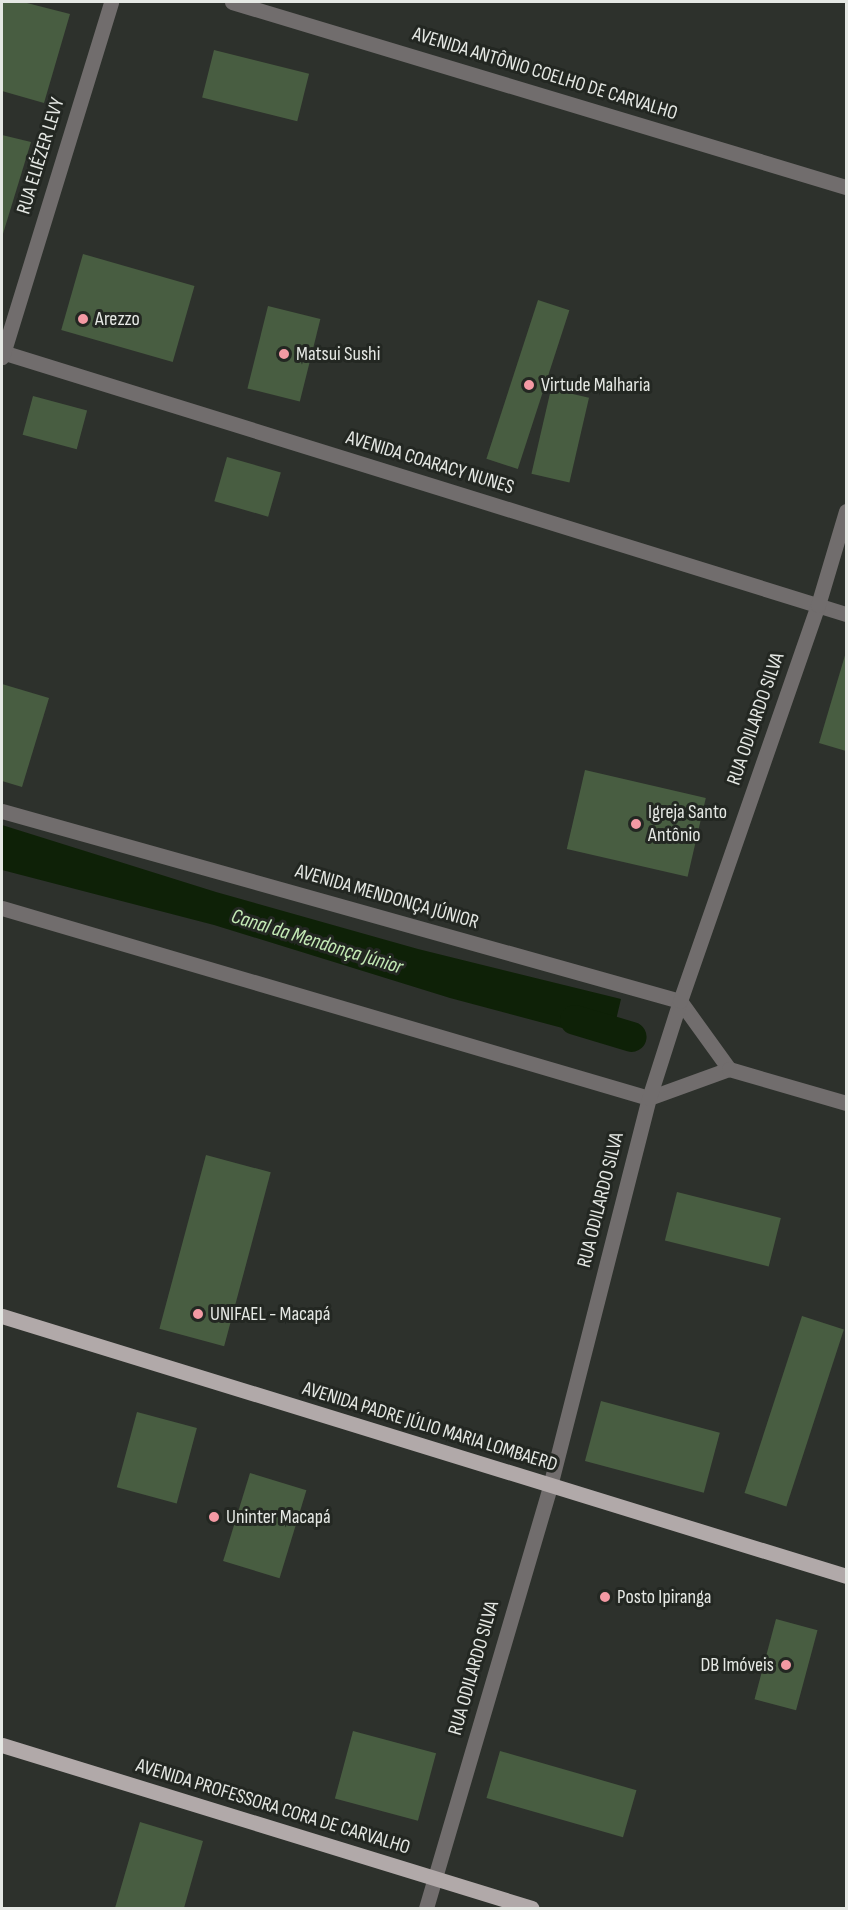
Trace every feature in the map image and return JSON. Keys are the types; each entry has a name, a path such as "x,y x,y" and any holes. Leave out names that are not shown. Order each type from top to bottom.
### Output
{"main road":[{"name":"AVENIDA PADRE JÚLIO MARIA LOMBAERD","path":"2,1316 846,1576"},
{"name":"AVENIDA PROFESSORA CORA DE CARVALHO","path":"2,1745 434,1880 532,1908"}],"street":[{"name":"RUA ELIÉZER LEVY","path":"2,354 111,2"},
{"name":"AVENIDA ANTÔNIO COELHO DE CARVALHO","path":"232,2 846,187"},
{"name":"AVENIDA COARACY NUNES","path":"2,354 846,614"},
{"name":"RUA ODILARDO SILVA","path":"426,1908 550,1486 649,1098 680,1001 818,605 846,511"},
{"name":"AVENIDA MENDONÇA JÚNIOR","path":"2,811 680,1001"},
{"path":"2,908 649,1098 729,1069 846,1103"},
{"path":"680,1001 729,1069"}],"water":[{"path":"2,825 216,892 418,949 621,999 611,1041 450,998 214,925 2,870"}],"building":[{"path":"2,2 23,2 70,14 44,103 2,91"},
{"path":"214,50 309,74 297,121 202,98"},
{"path":"2,135 31,142 2,237"},
{"path":"83,254 195,286 173,362 61,330"},
{"name":"Virtude Malharia","path":"538,300 569,310 518,469 486,459"},
{"name":"Matsui Sushi","path":"268,306 320,319 300,402 247,388"},
{"path":"551,389 589,398 569,483 531,474"},
{"path":"33,396 87,410 77,449 23,435"},
{"path":"227,457 281,472 268,517 214,501"},
{"path":"846,652 846,751 819,743"},
{"path":"2,684 49,698 22,787 2,781"},
{"name":"Igreja Santo Antônio","path":"585,770 706,798 688,877 567,849"},
{"path":"206,1155 271,1172 224,1346 159,1329"},
{"path":"677,1192 781,1218 769,1266 665,1241"},
{"path":"802,1316 844,1330 786,1506 745,1493"},
{"path":"601,1401 720,1433 704,1493 585,1461"},
{"path":"137,1412 197,1428 177,1503 117,1487"},
{"path":"250,1473 306,1490 280,1578 223,1561"},
{"name":"DB Imóveis","path":"776,1619 818,1630 796,1710 755,1699"},
{"path":"353,1731 436,1753 418,1821 335,1799"},
{"path":"500,1751 636,1790 623,1837 486,1798"},
{"path":"140,1822 203,1841 184,1908 115,1908"}],"waterway":[{"name":"Canal da Mendonça Júnior","path":"575,1020 632,1037"}],"place":[{"name":"Arezzo","path":"83,319"},
{"name":"Matsui Sushi","path":"284,354"},
{"name":"Virtude Malharia","path":"529,385"},
{"name":"Igreja Santo Antônio","path":"636,824"},
{"name":"UNIFAEL - Macapá","path":"198,1314"},
{"name":"Uninter Macapá","path":"214,1517"},
{"name":"Posto Ipiranga","path":"605,1597"},
{"name":"DB Imóveis","path":"786,1665"}]}
